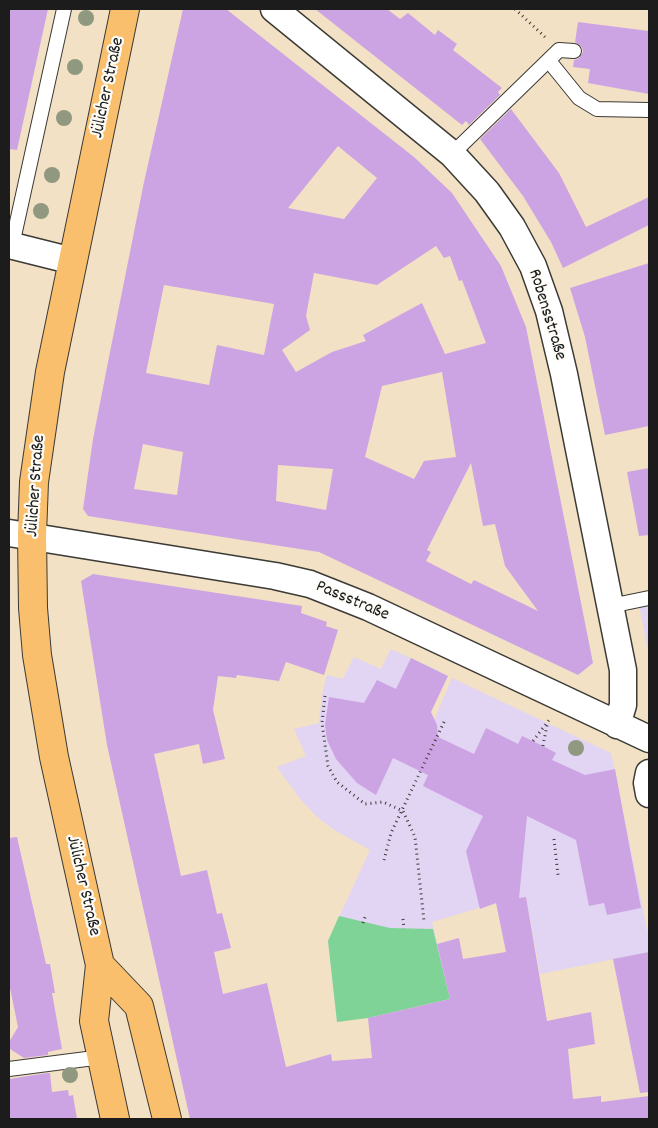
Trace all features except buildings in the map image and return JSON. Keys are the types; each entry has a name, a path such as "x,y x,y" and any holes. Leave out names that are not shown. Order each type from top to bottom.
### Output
{"main road":[{"name":"Jülicher Straße","path":"115,1119 94,1021 100,965 54,757 37,655 33,608 21,534 37,455 50,372 125,9"},
{"path":"100,965 139,1006 167,1119"}],"street":[{"name":"Robensstraße","path":"274,9 452,154 487,192 512,228 533,266 549,311 583,463 623,670 623,705 617,724"},
{"path":"10,245 72,261"},
{"name":"Passstraße","path":"21,534 88,547 275,576 310,584 368,608 649,739"},
{"path":"649,772 647,784 649,794"}],"lane":[{"path":"10,245 64,9"},
{"path":"452,154 559,50 574,52"},
{"path":"549,61 579,98 597,109 649,110"},
{"path":"610,606 649,598"},
{"path":"9,1069 102,1057"}],"path":[{"path":"515,9 559,50"},
{"path":"325,696 322,724 328,766 337,782 365,804 383,802 403,811 414,837 424,921"},
{"path":"384,860 391,833 445,720"},
{"path":"533,742 547,723 543,746"},
{"path":"554,839 558,875"},
{"path":"364,923 366,914"},
{"path":"403,920 404,929"}],"shaded area":[{"path":"649,603 649,657 639,605"},
{"path":"391,649 448,676 428,717 434,720 452,678 611,753 649,939 649,952 540,974 526,897 496,903 432,922 450,999 337,1022 328,941 370,850 336,831 317,817 300,799 277,767 306,756 294,729 319,723 322,695 327,675 343,679 354,657 381,669"}],"green space":[{"path":"339,916 390,928 433,929 450,999 368,1018 337,1022 328,941"}]}
